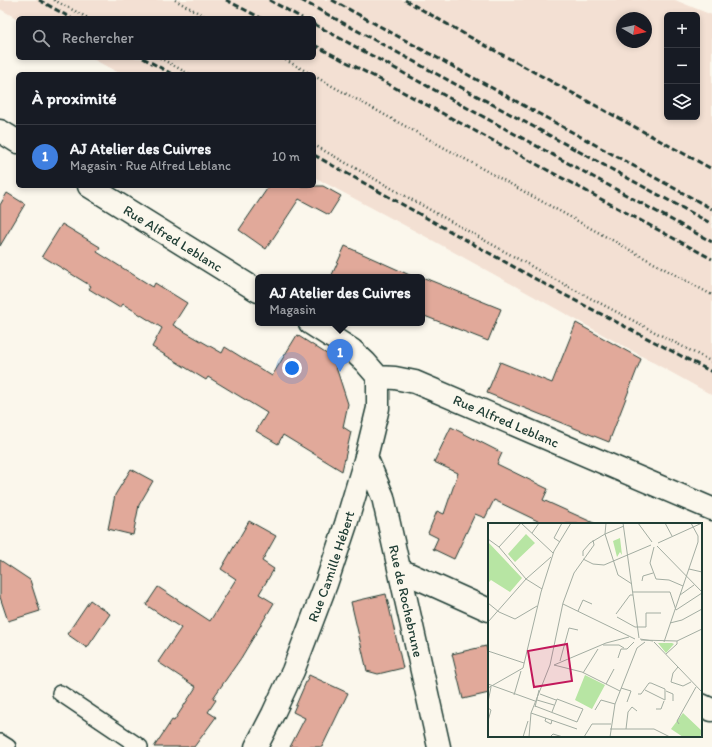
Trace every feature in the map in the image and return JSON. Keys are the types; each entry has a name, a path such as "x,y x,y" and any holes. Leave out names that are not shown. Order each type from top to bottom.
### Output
{"street":[{"path":"0,131 16,141"},
{"name":"Rue Alfred Leblanc","path":"92,188 255,289"},
{"path":"315,326 352,350 378,377"},
{"name":"Rue Alfred Leblanc","path":"378,377 395,378 415,382 712,509"},
{"name":"Rue Camille Hébert","path":"256,747 293,671 308,633 346,524 366,457 378,408 378,377"},
{"name":"Rue de Rochebrune","path":"366,457 383,497 438,747"},
{"path":"400,570 488,610"},
{"path":"702,705 712,710"}],"lane":[{"path":"60,694 140,747"},
{"path":"0,742 8,747"}],"path":[{"path":"54,0 84,16"},
{"path":"175,0 204,16"},
{"path":"164,60 185,72"},
{"path":"286,60 307,72"},
{"path":"316,77 712,295"},
{"path":"316,146 554,279 712,362"}],"shaded area":[{"path":"0,0 675,0 712,15 712,395 432,240 316,178 316,72 117,72 95,60 316,60 316,16 16,16 16,18 0,9"}],"building":[{"path":"316,186 323,186 341,196 329,215 299,199 266,249 239,230 268,188 316,188"},
{"path":"7,193 25,204 0,246 0,205"},
{"path":"62,224 100,247 97,252 153,287 155,283 187,303 173,325 222,353 225,347 272,376 297,335 333,358 348,404 343,427 351,432 342,471 283,435 278,444 256,431 267,413 208,377 206,380 152,347 162,328 123,304 120,308 89,289 91,286 42,256"},
{"path":"345,246 407,274 332,274"},
{"path":"425,278 501,309 488,341 425,316"},
{"path":"576,323 641,359 609,442 487,393 500,362 552,383"},
{"path":"451,427 502,453 497,464 548,489 543,500 594,523 542,523 494,500 485,518 475,514 454,559 433,549 438,538 428,533 437,511 444,514 458,473 434,462"},
{"path":"131,469 153,481 139,505 133,535 108,529 115,495"},
{"path":"249,521 276,536 262,561 274,569 259,594 274,603 241,658 213,698 216,700 208,712 216,717 194,747 154,747 172,720 174,721 196,687 158,662 181,628 146,605 158,587 210,621 236,579 221,569"},
{"path":"0,560 30,580 40,611 8,621 0,597"},
{"path":"386,594 403,668 378,674 367,671 351,602"},
{"path":"90,600 110,614 87,648 67,634"},
{"path":"486,646 488,654 488,693 463,699 452,654"},
{"path":"309,675 348,693 322,747 290,747 305,718 293,712"}],"railway":[{"path":"39,0 67,16"},
{"path":"226,0 257,16"},
{"path":"269,0 298,16"},
{"path":"301,0 712,224"},
{"path":"332,0 712,209"},
{"path":"405,0 712,169"},
{"path":"316,25 712,242"},
{"path":"316,46 712,259"},
{"path":"147,60 168,72"},
{"path":"316,156 557,291 712,372"}],"place":[{"name":"AJ Atelier des Cuivres","path":"340,372"}]}
